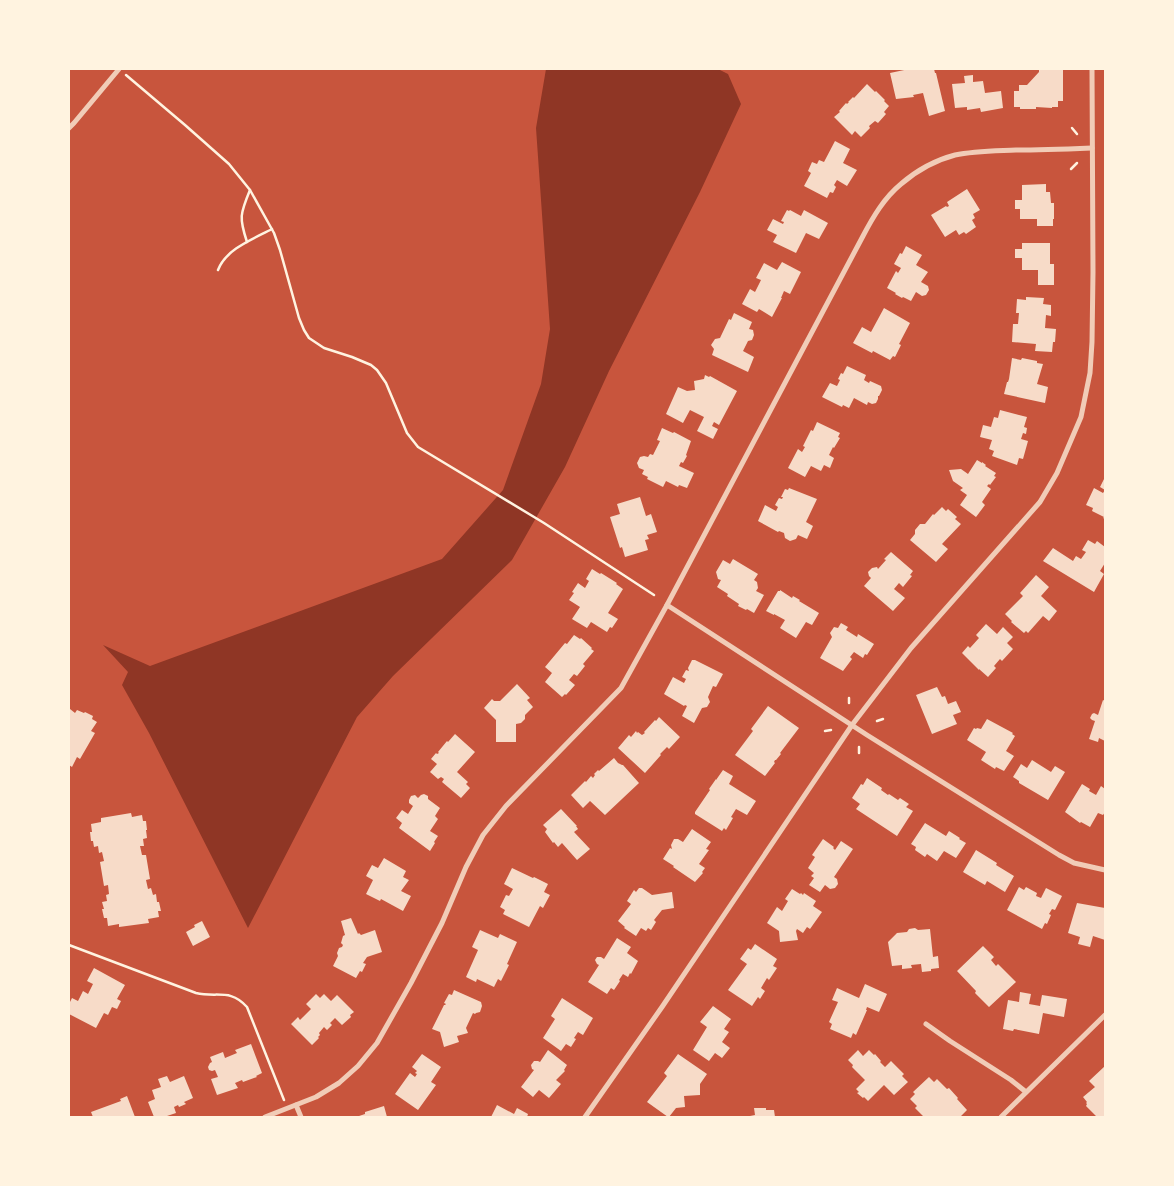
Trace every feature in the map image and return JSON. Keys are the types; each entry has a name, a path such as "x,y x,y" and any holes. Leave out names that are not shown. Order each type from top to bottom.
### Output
{"street":[{"path":"69,128 119,69"},
{"path":"585,1117 662,1007 852,725 911,648 1040,502 1057,473 1081,417 1090,373 1092,342 1092,69"},
{"path":"265,1117 316,1097 339,1083 358,1066 377,1044 433,940 483,834 506,806 620,688 667,605 863,236 875,215 890,195 901,183 920,170 954,156 984,151 1092,148"},
{"path":"667,605 852,725 1059,855 1074,863 1105,870"},
{"path":"1001,1117 1105,1015"},
{"path":"926,1024 1026,1092"},
{"path":"296,1105 301,1117"}],"path":[{"path":"119,69 185,124 229,164 250,190 272,229 280,250 299,318 309,338 324,348 352,356 378,370 386,383 407,434 418,447 544,523 654,595"},
{"path":"1072,128 1077,134"},
{"path":"1072,169 1077,163"},
{"path":"247,242 241,218 250,190"},
{"path":"218,270 224,259 234,250 272,229"},
{"path":"849,698 849,703"},
{"path":"877,721 883,719"},
{"path":"825,731 831,730"},
{"path":"858,747 859,753"},
{"path":"69,945 196,993 204,995 223,994 240,1000 247,1007 288,1108"}],"shaded area":[{"path":"546,69 718,69 728,74 741,104 700,192 609,371 565,467 512,560 393,676 357,717 248,928 149,733 122,685 128,672 103,645 150,666 442,559 503,490 541,384 550,329 536,128"}],"building":[{"path":"909,69 934,69 945,111 929,116 923,93 913,95 914,97 896,99 890,73"},
{"path":"1039,69 1063,69 1063,101 1058,101 1058,107 1052,108 1020,109 1020,107 1014,107 1014,91 1019,91 1019,85 1027,85 1039,72"},
{"path":"973,75 973,82 983,81 985,93 1001,91 1003,108 981,112 980,108 967,110 967,107 955,108 952,84 965,83 964,76"},
{"path":"867,84 889,106 884,112 886,114 878,123 875,121 861,137 855,131 852,135 834,117"},
{"path":"835,141 850,149 843,163 857,170 847,186 837,180 833,193 830,192 827,198 804,186 811,173 808,171 812,162 817,164 819,160 824,162"},
{"path":"1046,184 1046,192 1050,192 1051,203 1054,203 1053,226 1037,226 1037,219 1020,219 1020,209 1015,209 1015,200 1022,200 1022,185"},
{"path":"967,189 980,210 973,214 975,218 972,220 976,227 966,234 964,232 959,235 956,230 945,237 931,215 949,206 947,202"},
{"path":"787,210 801,216 804,210 828,223 819,239 806,233 796,253 773,242 777,235 767,230 773,219 783,224 784,222 781,221"},
{"path":"1022,243 1050,243 1050,264 1054,264 1054,285 1038,285 1038,270 1022,270 1022,258 1015,258 1015,249 1022,249"},
{"path":"906,246 922,255 916,265 928,272 921,282 928,286 929,290 926,295 922,296 916,292 911,301 902,298 887,288 896,271 898,273 901,268 894,264"},
{"path":"782,262 801,272 790,294 784,291 772,317 759,309 757,312 742,304 750,289 755,292 761,280 756,278 764,263 777,270"},
{"path":"1026,297 1044,298 1043,304 1051,305 1051,316 1046,315 1045,328 1056,329 1052,352 1035,351 1036,344 1012,342 1013,324 1018,324 1019,313 1016,313 1017,299 1026,300"},
{"path":"884,308 910,323 899,344 901,345 895,357 893,356 890,360 853,343 862,327 871,332"},
{"path":"734,313 752,322 749,329 753,330 754,335 752,340 748,341 743,351 754,357 748,372 712,355 714,349 711,345 715,339 720,338"},
{"path":"1012,358 1021,360 1022,358 1043,364 1037,384 1048,387 1045,403 1004,394 1009,379"},
{"path":"847,366 866,375 864,380 869,383 870,381 881,386 882,390 876,403 868,402 867,405 854,398 849,408 843,405 842,407 822,397 830,383 837,386 841,373 843,374"},
{"path":"705,375 737,391 719,425 714,422 712,426 718,429 713,439 697,431 704,417 690,410 683,423 666,414 678,387 687,391 695,390 694,381 704,379"},
{"path":"1000,410 1027,417 1024,427 1027,428 1026,434 1023,433 1021,439 1028,441 1023,459 1019,458 1017,465 992,456 994,451 989,449 992,440 980,437 983,425 991,427 994,417 998,418"},
{"path":"817,422 840,433 838,437 840,438 829,455 834,458 830,468 824,465 821,471 811,466 805,477 788,468 798,449 802,452 811,430 813,431"},
{"path":"662,428 691,441 687,456 679,466 694,473 687,488 679,485 678,487 666,481 663,487 647,479 648,477 642,474 644,470 639,468 637,463 640,457 653,455 660,441 657,440"},
{"path":"977,460 996,473 994,476 996,477 987,486 991,489 982,502 985,505 976,517 960,505 967,495 960,490 963,488 953,481 949,470 961,469 968,474"},
{"path":"1105,477 1105,490 1100,487"},
{"path":"789,488 817,499 806,522 813,526 807,539 798,535 796,539 790,541 785,538 784,533 778,532 758,521 765,505 776,511 778,507 775,505 779,498 782,499 783,497 781,497 785,489 788,490"},
{"path":"1094,488 1103,493 1105,490 1105,519 1092,511 1093,508 1086,505"},
{"path":"640,497 646,516 651,514 657,532 647,535 649,539 645,540 648,550 625,557 622,547 620,548 610,517 620,514 617,504"},
{"path":"942,507 946,511 948,509 957,517 955,519 961,524 942,544 948,549 936,562 910,540 920,524 925,524"},
{"path":"1088,540 1095,544 1097,541 1105,547 1105,563 1100,571 1104,574 1094,592 1043,561 1053,548 1073,561 1076,556 1081,559 1086,552 1082,550"},
{"path":"891,552 913,571 910,575 912,576 903,587 899,583 894,589 905,598 893,611 864,586 871,578 868,572 872,568 877,567 878,569"},
{"path":"733,559 758,574 754,580 757,582 758,588 756,591 764,595 754,613 738,606 739,604 727,596 728,594 717,587 721,580 718,579 716,572 723,560 730,564"},
{"path":"592,569 617,583 623,589 608,613 618,619 607,632 591,622 587,628 572,619 580,607 569,600 574,593 572,592 578,583 585,588 589,581 586,579"},
{"path":"1036,575 1049,587 1041,596 1057,611 1049,621 1043,616 1028,633 1026,631 1024,633 1005,614 1023,596 1020,593"},
{"path":"780,590 792,598 793,596 800,600 819,613 812,625 806,622 796,638 780,628 785,620 766,611"},
{"path":"841,623 848,627 846,630 857,637 858,634 874,644 863,658 854,652 850,657 852,659 843,671 820,658 832,637 830,633 834,627 838,628"},
{"path":"986,624 997,634 1003,627 1013,637 1007,643 1013,649 1002,661 1000,659 994,666 996,668 988,677 962,653 968,646 970,648 979,638 976,635"},
{"path":"574,635 581,638 594,651 583,664 585,666 577,676 574,674 569,680 575,685 562,697 545,682 552,673 545,667"},
{"path":"692,660 723,674 716,687 713,686 708,697 710,702 707,707 702,708 694,723 682,716 687,706 664,694 673,677 684,683 686,679 682,677 686,670 689,671 688,668"},
{"path":"517,684 530,698 527,700 533,707 525,715 525,719 521,723 516,724 516,742 496,742 496,720 484,708 492,699 500,701"},
{"path":"937,687 942,697 945,696 948,704 956,701 961,712 953,715 957,724 932,734 916,695"},
{"path":"1103,700 1105,701 1105,741 1099,738 1098,742 1089,739 1095,721 1090,718 1094,713 1098,715"},
{"path":"768,706 799,728 765,776 735,755 753,731 751,729"},
{"path":"70,709 75,713 77,710 85,712 93,716 92,719 97,722 91,731 95,733 80,759 77,757 72,767 69,765"},
{"path":"659,717 680,737 669,749 667,747 660,754 645,773 618,748 629,735 631,737 636,731 642,735 645,733"},
{"path":"987,719 1013,733 1015,736 1006,751 1014,756 1004,771 996,767 995,769 981,760 986,752 967,740 974,728 981,729"},
{"path":"455,734 475,752 457,772 468,782 466,784 470,788 461,798 442,782 444,779 441,777 438,779 430,772 437,764 431,759 436,753 439,753 447,741"},
{"path":"614,758 639,783 605,815 590,801 583,808 571,795"},
{"path":"1032,760 1051,772 1055,766 1065,772 1048,800 1019,783 1013,777 1021,764 1027,768"},
{"path":"723,770 733,776 729,784 756,801 747,815 736,809 726,830 724,828 722,831 695,814 695,812"},
{"path":"867,778 882,788 881,790 888,795 898,800 900,798 909,804 906,807 913,811 897,836 856,809 860,804 852,798"},
{"path":"1082,784 1096,795 1101,786 1105,789 1105,812 1103,815 1098,813 1090,827 1080,823 1065,812"},
{"path":"424,794 440,808 435,816 438,819 430,831 438,836 430,851 399,828 402,823 396,818 402,810 408,814 413,806 409,803 411,796 415,795 418,798"},
{"path":"561,809 577,826 578,829 574,832 590,849 577,860 562,843 558,847 553,843 545,832 547,829 543,825"},
{"path":"131,813 132,817 142,815 143,821 146,821 147,838 143,839 144,846 140,846 142,855 146,855 150,879 146,880 148,889 151,888 153,895 156,894 161,911 158,911 159,917 148,919 149,923 119,927 119,924 108,926 107,918 104,918 102,909 104,909 102,902 107,901 106,895 109,894 108,885 104,886 100,862 104,861 102,852 99,853 98,846 94,847 93,841 91,841 91,824 101,822 101,818"},
{"path":"925,823 946,836 949,831 966,843 956,858 944,851 937,861 927,854 925,857 915,850 916,847 911,844"},
{"path":"692,829 711,842 706,849 709,850 699,864 705,868 703,873 695,882 663,859 670,848 672,849 671,845 674,839 683,842"},
{"path":"823,839 834,847 835,850 841,841 853,849 834,877 837,879 838,884 835,888 830,889 825,885 820,892 809,885 814,878 811,876 814,873 808,868 815,857 812,855"},
{"path":"976,850 1014,876 1005,892 987,881 985,885 963,872"},
{"path":"384,858 406,871 403,877 409,880 401,891 411,896 403,911 381,899 380,901 366,894 373,880 366,876 372,865 378,868"},
{"path":"512,868 548,884 544,892 550,895 543,908 540,906 529,927 503,914 505,910 500,907 506,895 509,896 513,889 504,884"},
{"path":"1019,887 1024,890 1026,887 1037,893 1036,896 1041,898 1046,888 1062,896 1055,910 1052,909 1047,924 1045,923 1042,929 1007,910"},
{"path":"639,888 652,895 672,892 674,908 662,910 654,920 656,922 651,930 648,928 646,931 641,928 636,936 624,928 618,921 631,904 627,901 634,890 636,892"},
{"path":"792,889 803,895 804,893 816,901 813,906 822,912 810,929 807,927 803,933 797,929 798,940 780,942 779,931 767,923 777,907 782,911 788,901 785,899"},
{"path":"1077,903 1105,908 1105,940 1093,936 1090,947 1078,944 1080,937 1068,933"},
{"path":"351,918 358,934 361,935 375,930 382,952 367,957 363,963 366,964 362,972 360,971 356,978 333,966 338,956 339,948 343,945 341,943 345,935 341,921"},
{"path":"202,921 210,937 193,946 186,932"},
{"path":"915,928 918,930 930,929 933,957 938,956 939,968 922,972 921,964 911,965 912,968 902,969 902,965 892,966 888,942 897,933 907,932 909,929"},
{"path":"480,930 498,938 500,934 517,942 501,981 498,979 494,987 477,979 476,982 466,977 478,950 472,947"},
{"path":"617,938 631,947 627,953 638,961 631,974 628,977 623,974 614,990 611,988 607,994 588,982 599,965 595,960 597,957 604,959"},
{"path":"755,944 777,959 773,966 777,968 769,980 767,978 761,988 765,991 752,1006 728,990 747,964 740,959 748,948 751,950"},
{"path":"983,946 994,957 991,960 996,966 998,964 1016,982 989,1007 957,971"},
{"path":"94,968 125,985 117,999 121,1001 117,1009 112,1007 108,1015 104,1013 96,1028 69,1014 69,1004 72,998 78,1001 83,991 88,994 93,984 87,981"},
{"path":"865,984 887,994 879,1012 867,1007 856,1035 853,1033 851,1038 830,1029 832,1024 829,1022 838,1002 832,1000 837,988 859,998"},
{"path":"454,990 481,1002 482,1006 480,1012 473,1013 466,1028 468,1033 457,1036 459,1042 444,1047 440,1032 432,1029 446,1004 444,1003 449,994 452,995"},
{"path":"1020,992 1031,994 1029,1004 1040,1006 1042,995 1067,999 1064,1017 1043,1013 1039,1034 1014,1029 1013,1031 1003,1029 1008,1000 1019,1002"},
{"path":"316,994 320,998 324,994 331,1001 337,995 354,1012 342,1025 335,1018 327,1030 324,1027 319,1033 319,1038 312,1045 291,1024 298,1017 300,1020 311,1009 306,1004"},
{"path":"562,998 593,1018 583,1035 578,1032 571,1047 566,1044 561,1051 543,1038 555,1019 551,1016"},
{"path":"713,1006 731,1019 724,1029 729,1032 722,1042 730,1048 722,1058 715,1053 709,1061 693,1050 707,1027 700,1022"},
{"path":"251,1044 262,1073 257,1077 235,1083 238,1088 217,1095 211,1079 218,1077 215,1070 209,1070 208,1067 212,1062 210,1057 223,1052 225,1058 237,1053 235,1050"},
{"path":"548,1050 567,1065 565,1071 556,1080 561,1084 549,1098 539,1090 533,1097 521,1087 534,1070 531,1065 534,1061 540,1062"},
{"path":"858,1050 863,1056 869,1050 875,1054 885,1067 891,1061 904,1074 902,1076 908,1082 894,1095 884,1085 868,1101 863,1098 857,1093 859,1092 856,1089 865,1080 848,1060"},
{"path":"422,1054 441,1067 431,1082 436,1085 418,1110 395,1094 410,1073 415,1077 417,1071 412,1067"},
{"path":"678,1054 707,1074 700,1084 700,1095 684,1096 685,1107 676,1108 668,1117 647,1102 667,1076 664,1073"},
{"path":"1105,1066 1105,1117 1095,1117 1086,1106 1087,1102 1083,1097 1095,1087 1089,1081"},
{"path":"167,1076 170,1082 184,1076 193,1098 184,1102 186,1104 174,1107 176,1113 164,1117 154,1117 148,1102 155,1099 152,1090 161,1087 158,1079"},
{"path":"929,1077 934,1082 937,1079 958,1098 967,1110 960,1117 924,1117 915,1108 917,1106 910,1099 915,1094 913,1092"},
{"path":"127,1096 135,1117 93,1117 91,1112 121,1101 120,1099"},
{"path":"497,1105 514,1114 517,1108 528,1114 527,1117 491,1117"},
{"path":"384,1106 387,1117 356,1117 365,1114 365,1112"},
{"path":"754,1108 774,1110 775,1117 750,1117 755,1115"}]}
